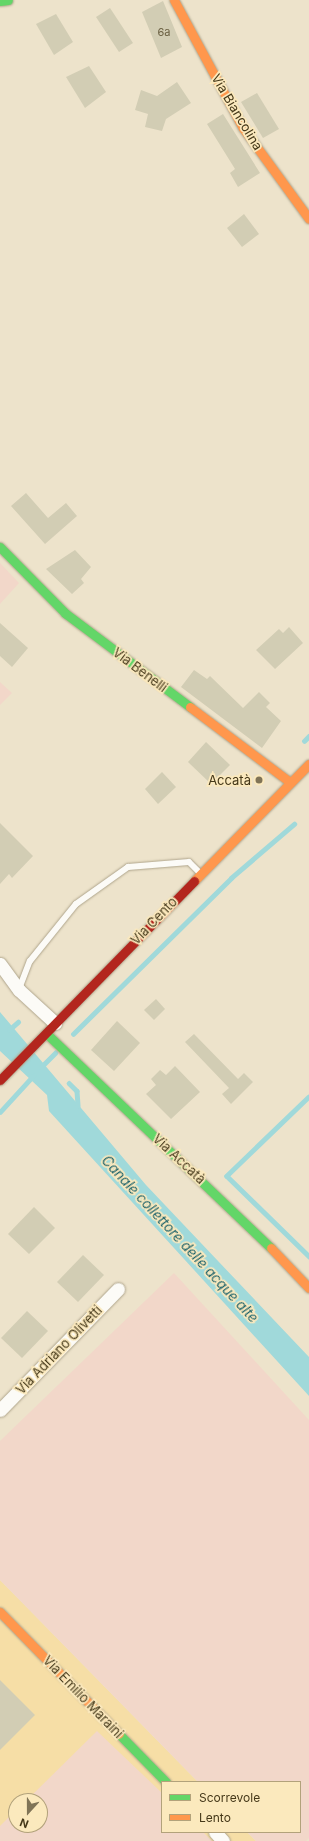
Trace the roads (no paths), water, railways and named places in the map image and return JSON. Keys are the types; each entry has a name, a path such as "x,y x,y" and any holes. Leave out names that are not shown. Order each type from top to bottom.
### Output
{"street":[{"path":"0,1 8,0"},
{"name":"Via Biancolina","path":"174,0 243,128 309,219"},
{"name":"Via Benelli","path":"0,547 65,613 290,782"},
{"name":"Via Cento","path":"3,1077 200,873 309,764"},
{"path":"0,964 19,990 55,1023"},
{"name":"Via Accatà","path":"46,1033 255,1232 309,1288"},
{"name":"Via Adriano Olivetti","path":"0,1410 118,1289"},
{"name":"Via Emilio Maraini","path":"0,1612 165,1781"},
{"path":"215,1833 223,1841"}],"lane":[{"path":"19,990 30,962 76,904 128,866 189,862 200,873"}],"water":[{"name":"Canale collettore delle acque alte","path":"0,1012 146,1185 309,1357 309,1396 49,1111 47,1095 0,1051"}],"waterway":[{"path":"304,741 309,736"},
{"path":"73,1034 231,878 294,824"},
{"path":"9,1030 18,1022"},
{"path":"41,1067 55,1053"},
{"path":"0,1112 33,1076"},
{"path":"69,1083 77,1091 78,1106"},
{"path":"309,1097 227,1176 309,1256"}],"place":[{"name":"Accatà","path":"259,780"}]}
